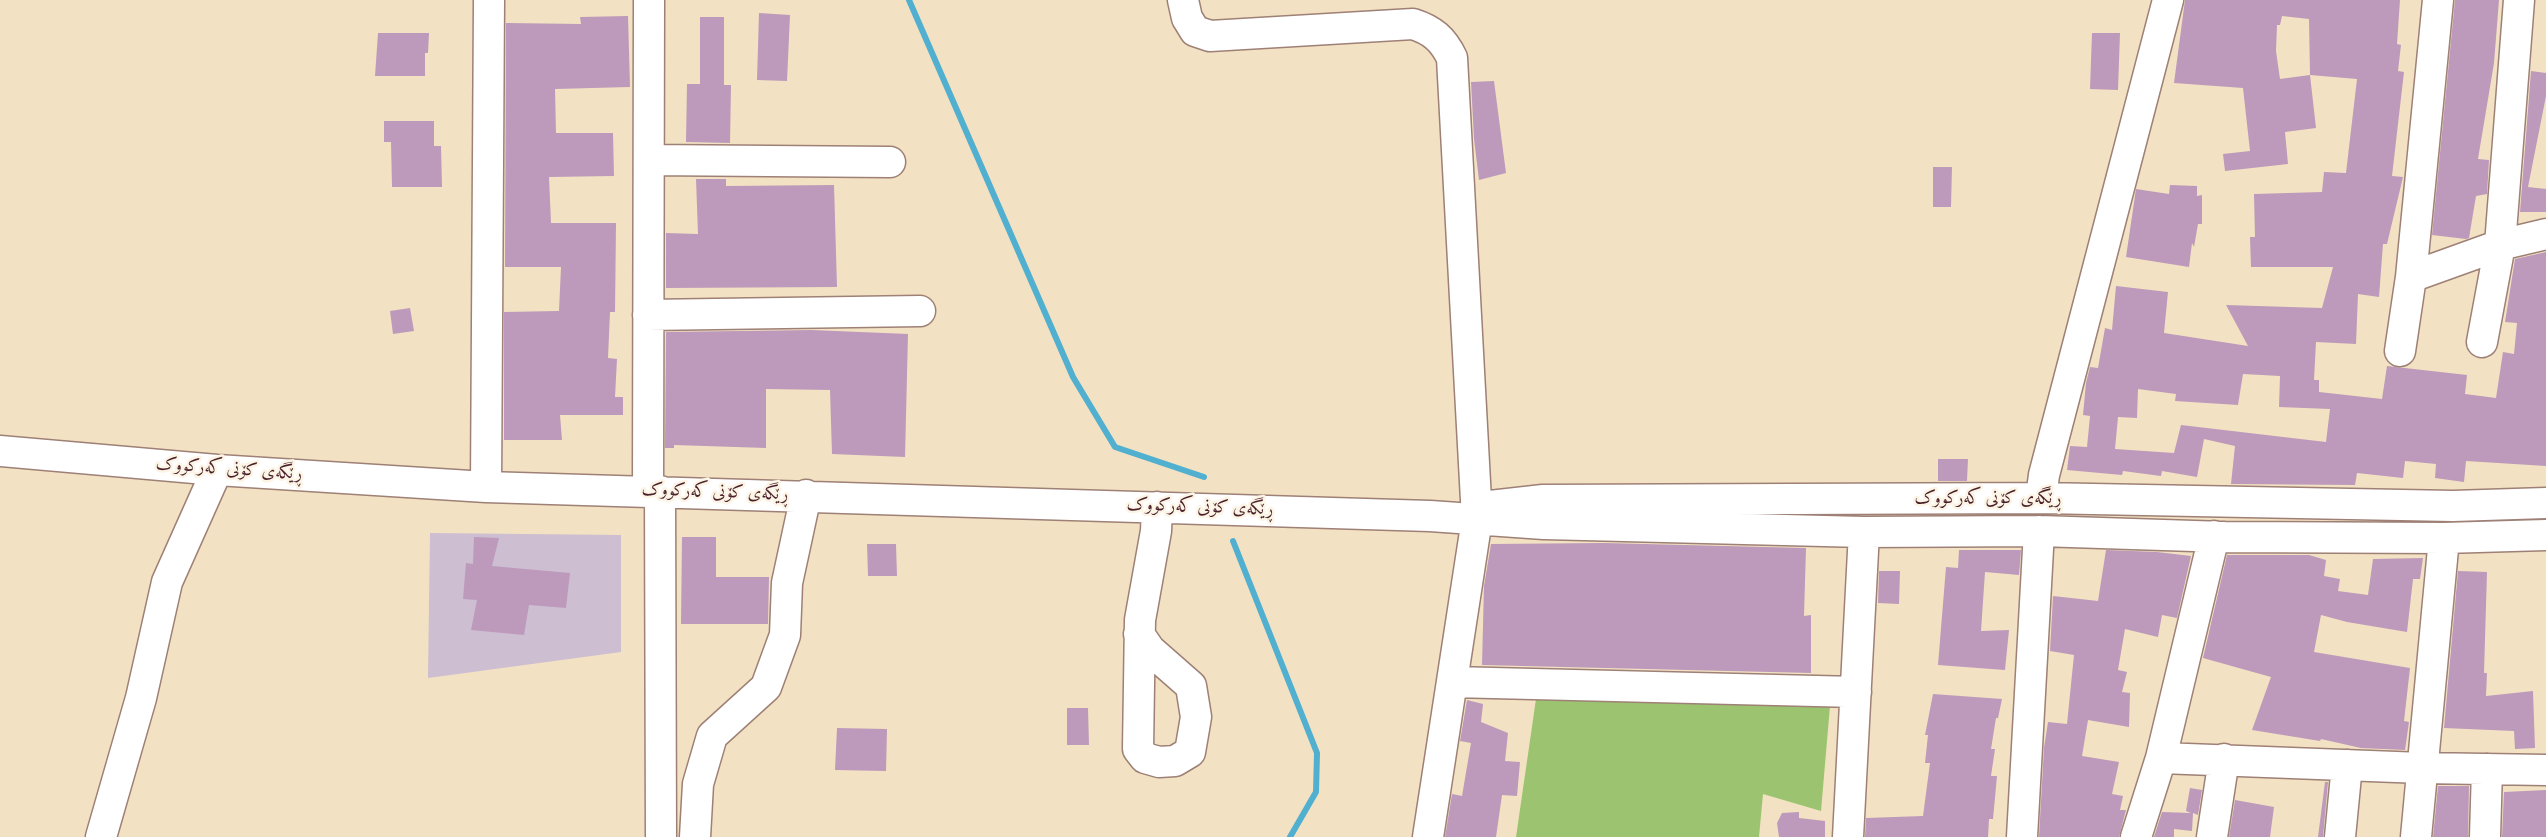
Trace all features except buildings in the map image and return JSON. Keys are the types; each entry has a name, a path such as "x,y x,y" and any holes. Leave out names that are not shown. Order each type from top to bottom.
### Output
{"street":[{"path":"486,487 489,0"},
{"path":"649,0 648,315 661,837"},
{"path":"1183,0 1187,18 1195,31 1210,36 1413,24 1437,35 1452,58 1476,513 1428,837"},
{"path":"2041,498 2044,475 2168,0"},
{"path":"2400,351 2411,277 2438,0"},
{"path":"2482,342 2500,245 2519,0"},
{"path":"649,160 890,162"},
{"path":"2411,277 2500,245 2546,234"},
{"path":"648,315 920,311"},
{"name":"ڕێگەی کۆنی کەرکووک","path":"0,451 217,470 486,487 806,495 1430,516 1476,513 1543,500 2041,498 2453,506 2546,503"},
{"path":"101,837 141,698 167,582 217,470"},
{"path":"695,837 698,784 712,736 766,687 786,635 787,583 806,495"},
{"path":"1139,634 1147,573 1156,531 1157,507"},
{"name":"ڕێگەی کۆنی کەرکووک","path":"1476,513 1544,524 1864,532 2039,531 2214,536 2444,538 2546,535"},
{"path":"2022,837 2039,531"},
{"path":"1848,837 1864,532"},
{"path":"2136,837 2161,758 2214,536"},
{"path":"2416,837 2444,538"},
{"path":"1452,682 1856,692"},
{"path":"2161,758 2422,768 2546,770"},
{"path":"2212,837 2224,759"},
{"path":"2340,837 2347,765"},
{"path":"2485,837 2487,769"}],"shaded area":[{"path":"430,533 621,535 621,652 428,678"}],"green space":[{"path":"1536,699 1830,706 1821,811 1763,794 1759,837 1516,837"}],"waterway":[{"path":"909,0 1073,377 1115,447 1204,477"},
{"path":"1233,541 1317,753 1316,792 1290,837"}]}
